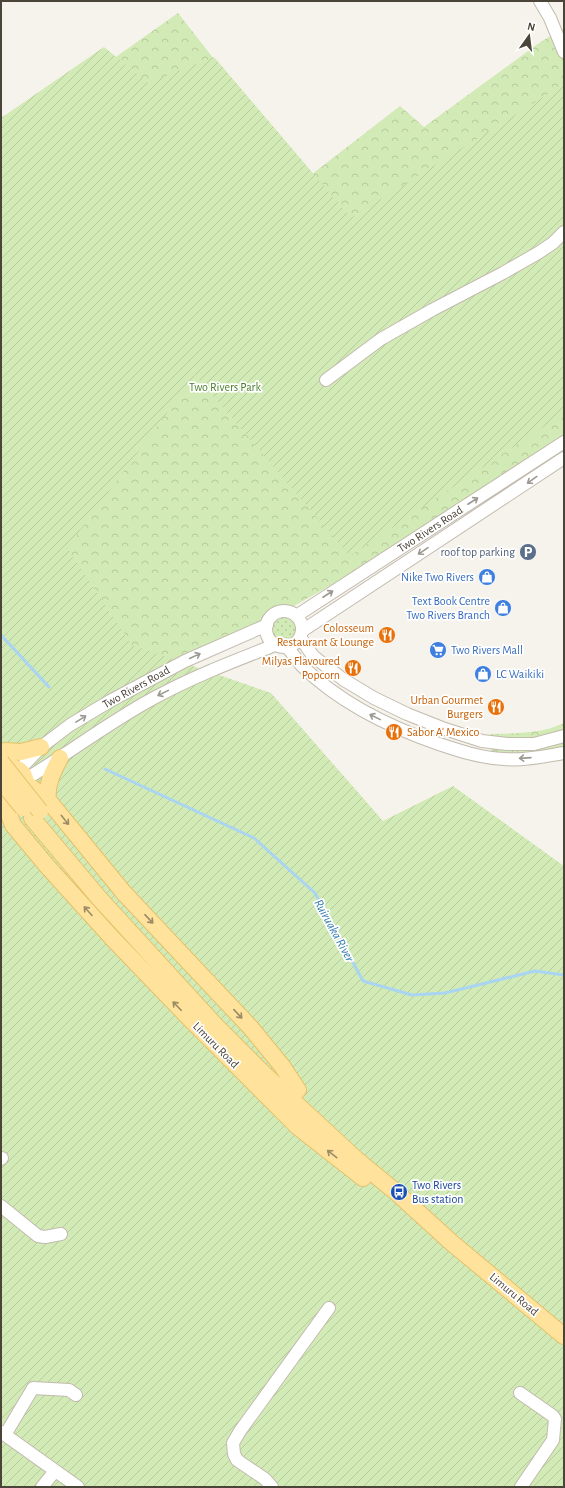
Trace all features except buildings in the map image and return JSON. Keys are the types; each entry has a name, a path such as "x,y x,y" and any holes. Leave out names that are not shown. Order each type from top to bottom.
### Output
{"main road":[{"path":"3,800 10,802 20,798 24,794 12,766 21,752 41,747"},
{"path":"40,810 48,791 49,780 66,754"},
{"name":"Limuru Road","path":"12,766 99,898 216,1026 265,1075 351,1154 564,1336"},
{"name":"Limuru Road","path":"12,766 40,810 100,885 249,1046 298,1090 396,1192"},
{"name":"Limuru Road","path":"1,781 40,810"},
{"name":"Limuru Road","path":"3,800 14,825 47,866 108,934 192,1022 298,1127 444,1242 452,1248 464,1252"}],"street":[{"path":"540,1 550,18 564,52"},
{"path":"326,380 381,339 538,253 553,243 564,232"},
{"name":"Two Rivers Road","path":"296,616 564,442"},
{"name":"Two Rivers Road","path":"301,634 564,458"},
{"path":"372,566 382,579"},
{"path":"564,736 534,744 507,744 482,740 433,724 407,714 374,698 344,680 312,656 301,634 300,620 291,612 284,610 277,612 272,615 267,625 268,636 326,685 362,711 388,724 428,740 470,754 504,759 564,753"},
{"name":"Two Rivers Road","path":"12,766 110,701 147,680 198,655 267,625"},
{"path":"281,646 292,645 301,634"},
{"name":"Two Rivers Road","path":"12,766 66,754 100,730 153,698 204,673 281,646"},
{"path":"59,734 66,754"},
{"path":"1,1206 38,1236 45,1238 61,1234"},
{"path":"272,1487 265,1480 237,1460 234,1454 233,1442 329,1308"},
{"path":"76,1395 69,1390 33,1388 3,1433 78,1487"},
{"path":"520,1394 554,1416 555,1419 553,1440 521,1487"},
{"path":"42,1487 54,1471"}],"green space":[{"name":"Two Rivers Park","path":"178,13 307,178 400,106 424,127 539,43 564,28 564,444 427,531 239,637 1,744 1,138"},
{"path":"104,47 148,83 214,57 351,218 564,84 564,413 350,556 195,375 67,548 132,645 271,693 383,821 453,786 564,866 564,1487 1,1487 1,118"},
{"path":"281,613 287,613 297,620 300,629 299,635 293,642 287,645 281,645 271,638 268,632 268,626 275,616"},
{"path":"564,723 564,758 529,764 491,764 491,734 537,731 555,727"}],"waterway":[{"name":"Ruiruaka River","path":"1,635 49,687"},
{"name":"Ruiruaka River","path":"105,769 254,838 315,893 363,981 412,995 445,993 535,971 564,975"}],"place":[{"name":"roof top parking","path":"528,552"},
{"name":"Nike Two Rivers","path":"487,577"},
{"name":"Text Book Centre Two Rivers Branch","path":"503,608"},
{"name":"Colosseum Restaurant & Lounge","path":"387,635"},
{"name":"Two Rivers Mall","path":"438,650"},
{"name":"Milyas Flavoured Popcorn","path":"353,668"},
{"name":"LC Waikiki","path":"483,674"},
{"name":"Urban Gourmet Burgers","path":"496,707"},
{"name":"Sabor A' Mexico","path":"394,732"},
{"name":"Two Rivers Bus station","path":"399,1192"}]}
